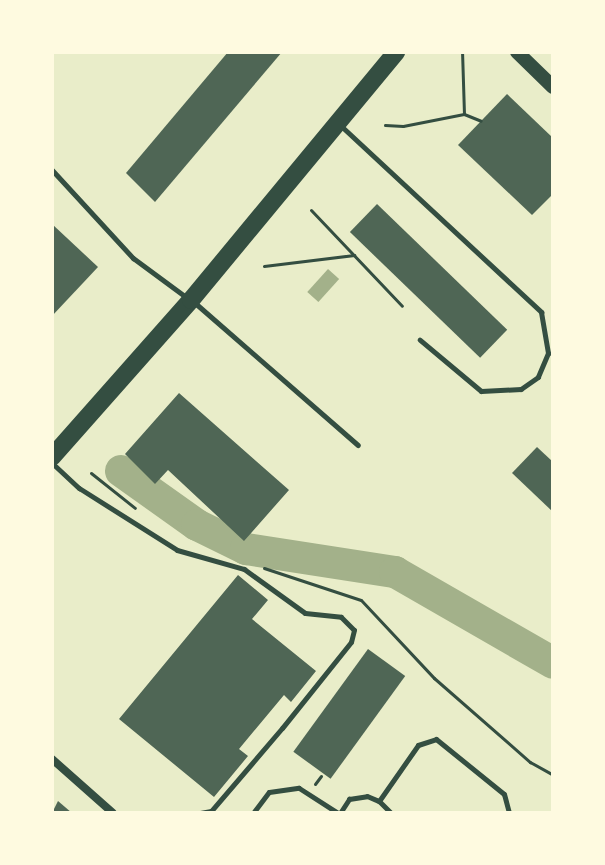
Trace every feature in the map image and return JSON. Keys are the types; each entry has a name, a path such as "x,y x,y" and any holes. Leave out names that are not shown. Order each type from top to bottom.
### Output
{"main road":[{"path":"52,460 191,300 396,52"}],"street":[{"path":"517,52 553,87"},
{"path":"52,759 113,813"}],"lane":[{"path":"339,124 541,312 548,353 538,377 521,389 481,391 420,340"},
{"path":"52,170 133,258 191,300 358,445"},
{"path":"52,460 79,488 177,550 244,569 305,613 341,617 354,630 351,642 282,728 211,811 200,813"},
{"path":"379,801 418,745 436,739 504,794 509,813"},
{"path":"253,813 269,792 299,788 339,813 349,799 367,796 379,801 391,813"}],"path":[{"path":"462,52 464,114"},
{"path":"385,125 403,126 464,114 481,121"},
{"path":"311,210 402,306"},
{"path":"264,266 354,255"}],"shaded area":[{"path":"328,269 339,279 318,302 307,292"}],"building":[{"path":"228,52 282,52 155,202 126,173"},
{"path":"507,94 553,138 553,194 532,215 458,145"},
{"path":"377,204 507,330 480,358 350,232"},
{"path":"52,224 98,267 52,316"},
{"path":"179,393 289,490 244,541 168,470 155,484 125,454"},
{"path":"537,447 553,462 553,512 512,473"},
{"path":"238,575 268,600 252,619 316,671 291,702 284,695 239,749 248,756 214,797 119,719"},
{"path":"368,649 405,676 331,779 293,752"},
{"path":"58,801 72,813 52,813"}],"waterway":[{"path":"121,471 197,525 246,549 395,572 553,663"}]}
